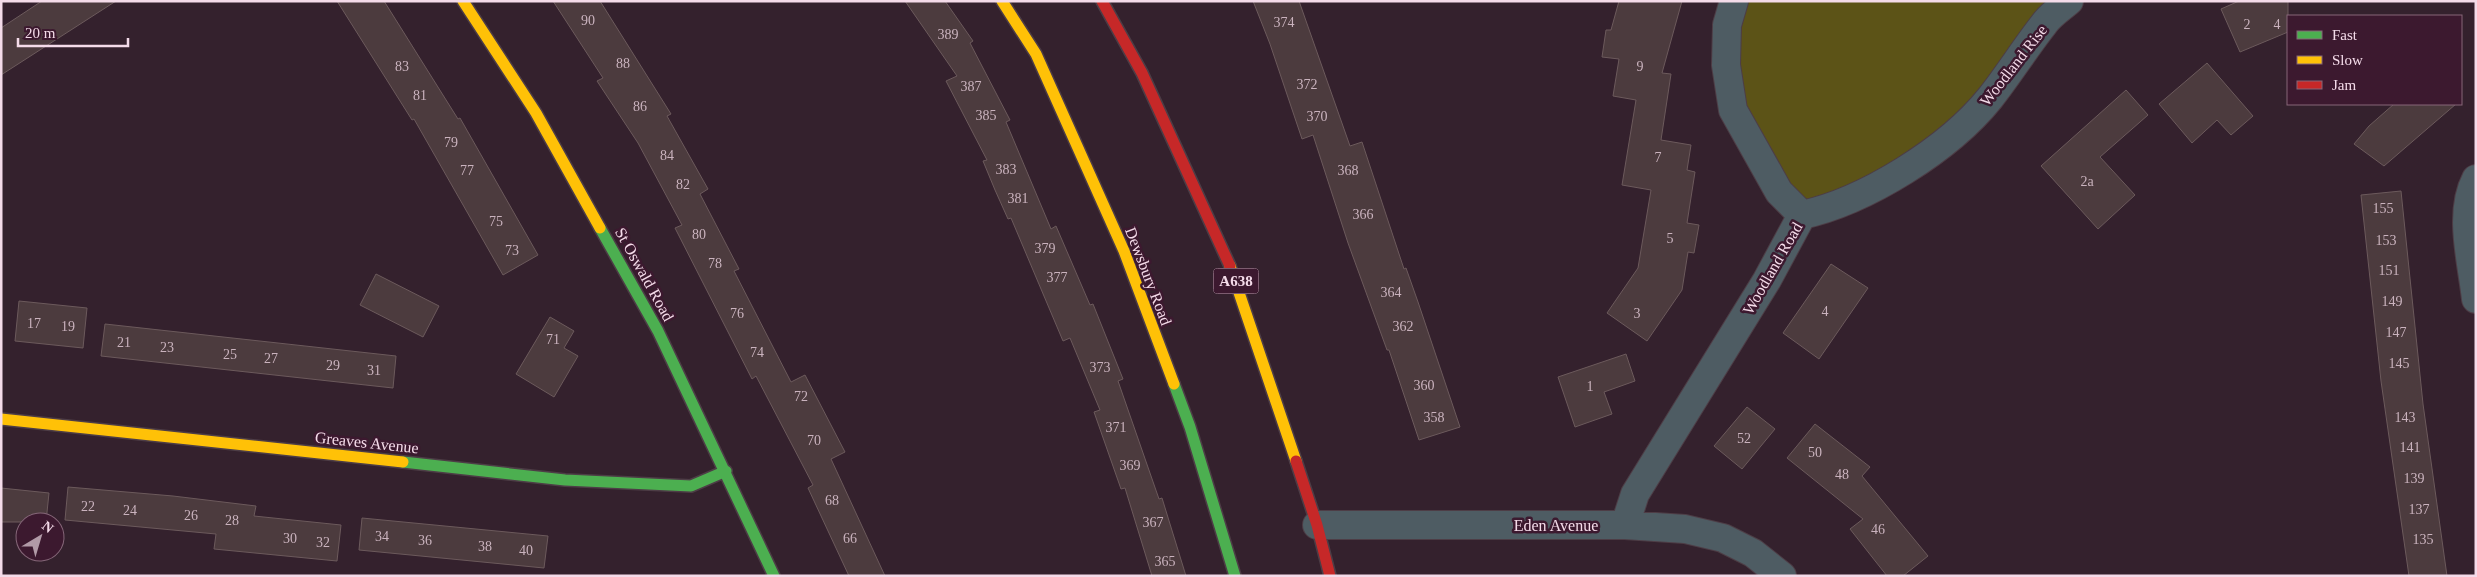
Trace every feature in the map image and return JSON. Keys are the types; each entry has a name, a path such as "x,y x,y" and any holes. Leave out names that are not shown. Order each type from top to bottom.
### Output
{"main road":[{"name":"St Oswald Road","path":"463,1 536,113 658,331 726,471 774,576"},
{"name":"Dewsbury Road","path":"1002,1 1036,54 1124,251 1190,427 1235,576"},
{"name":"A638","path":"1102,1 1142,73 1234,274 1317,525 1330,576"},
{"name":"Greaves Avenue","path":"1,419 565,480 691,486 726,471"}],"street":[{"name":"Woodland Road","path":"1625,525 1635,494 1767,280 1802,215 1779,192 1733,110 1726,65 1727,25 1734,1"},
{"name":"Woodland Rise","path":"1802,215 1829,209 1899,174 1953,134 1988,100 2020,60 2044,23 2069,1"},
{"path":"2476,179 2468,193 2466,210 2476,299"},
{"name":"Eden Avenue","path":"1317,525 1625,525 1685,529 1723,538 1753,553 1782,576"}],"shaded area":[{"path":"1734,1 2069,1 1953,134 1802,215 1733,110"}],"building":[{"path":"42,1 116,1 1,75 1,28"},
{"path":"337,1 384,1 458,119 460,118 538,255 503,275 414,119 412,120"},
{"path":"553,1 600,1 671,114 667,116 708,189 700,194 739,269 734,271 791,382 805,375 845,452 831,459 885,576 849,576 808,488 813,485 756,376 752,379 675,228 682,225 638,143 597,81 603,78"},
{"path":"905,1 945,1 973,41 970,43 1010,120 1006,122 1051,229 1056,226 1090,305 1093,304 1123,379 1118,381 1159,499 1162,498 1186,576 1152,576 1125,488 1121,489 1094,412 1100,410 1070,338 1063,341 1011,218 1008,219 995,190 983,161 987,160 946,81 957,76"},
{"path":"1253,1 1299,1 1350,146 1362,142 1404,269 1406,268 1460,427 1419,440 1389,350 1387,350 1348,243 1313,135 1302,139 1270,44"},
{"path":"1619,1 1682,1 1662,73 1671,74 1661,140 1691,145 1687,170 1695,172 1687,223 1699,225 1694,253 1688,252 1682,290 1647,341 1607,313 1638,268 1651,190 1622,185 1636,100 1613,96 1619,59 1602,57 1606,30 1611,30"},
{"path":"2239,1 2288,1 2287,32 2240,52 2221,9"},
{"path":"2207,63 2253,116 2231,135 2217,120 2192,143 2159,104"},
{"path":"2126,90 2148,115 2100,157 2135,195 2098,229 2041,166"},
{"path":"2393,105 2455,105 2384,166 2354,144 2369,126"},
{"path":"2401,191 2423,404 2447,576 2409,576 2381,381 2361,195"},
{"path":"1831,264 1868,288 1819,359 1783,333"},
{"path":"376,274 439,306 423,337 360,305"},
{"path":"19,301 87,308 83,348 15,341"},
{"path":"550,317 574,331 564,348 578,356 554,397 516,374"},
{"path":"105,324 396,356 393,388 101,356"},
{"path":"1626,354 1635,381 1604,392 1612,414 1575,427 1558,377"},
{"path":"1747,407 1775,429 1742,469 1714,446"},
{"path":"1815,424 1870,467 1862,476 1928,556 1903,576 1887,576 1850,529 1863,519 1787,458"},
{"path":"68,487 173,496 256,506 254,516 341,525 337,561 214,549 216,534 65,520"},
{"path":"1,488 49,493 47,512 15,512 15,522 1,522"},
{"path":"362,518 548,536 544,568 359,550"}],"traffic: fast":[{"path":"600,228 658,331 774,576"},
{"path":"1174,384 1190,427 1235,576"},
{"path":"403,462 565,480 691,486 726,471"}],"traffic: slow":[{"path":"463,1 536,113 600,228"},
{"path":"1002,1 1036,54 1124,251 1174,384"},
{"path":"1230,266 1296,461"},
{"path":"1,419 403,462"}],"traffic: jam":[{"path":"1102,1 1142,73 1230,266"},
{"path":"1296,461 1317,525 1330,576"}]}
